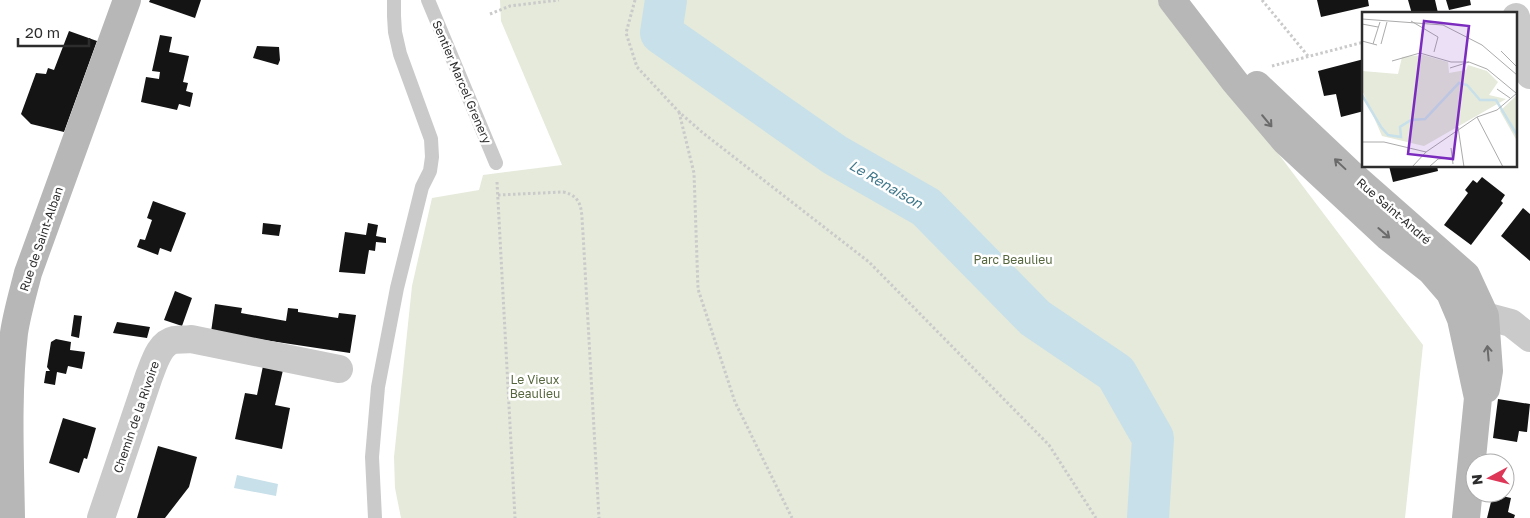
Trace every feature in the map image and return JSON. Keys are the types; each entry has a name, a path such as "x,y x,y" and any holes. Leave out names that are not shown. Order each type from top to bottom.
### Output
{"street":[{"name":"Rue de Saint-Alban","path":"11,518 11,372 20,304 28,273 127,0"},
{"name":"Rue Saint-André","path":"1172,0 1235,82 1285,141 1388,237 1431,271 1473,317"},
{"name":"Rue Saint-André","path":"1187,0 1245,74 1349,172 1466,275 1473,317 1478,398 1466,518"},
{"path":"1518,24 1530,75"},
{"path":"1473,317 1511,323 1530,338"},
{"name":"Chemin de la Rivoire","path":"100,518 158,354 172,340 191,339 339,369"}],"lane":[{"path":"375,518 372,457 378,387 397,288 422,186 430,171 432,157 432,139 400,54 395,32 394,0"},
{"name":"Sentier Marcel Grenery","path":"428,0 496,163"}],"path":[{"path":"490,14 510,6 559,0"},
{"path":"635,0 626,33 637,67 679,112 703,133 869,262 1049,445 1096,518"},
{"path":"1262,0 1308,56"},
{"path":"1245,74 1362,42"},
{"path":"679,112 694,173 698,288 735,402 792,518"},
{"path":"515,518 498,196 563,192 576,197 580,203 584,243 599,518"}],"green space":[{"name":"Parc Beaulieu","path":"500,0 1162,0 1423,345 1405,518 401,518 395,488 394,457 412,286 432,198 479,190 483,175 562,165 501,21"}],"water":[{"path":"237,475 278,484 276,496 234,488"}],"building":[{"path":"150,0 201,0 195,18 149,2"},
{"path":"1317,0 1368,0 1369,6 1321,17"},
{"path":"1408,0 1435,0 1438,12 1411,12"},
{"path":"1446,0 1470,0 1471,5 1449,10"},
{"path":"69,31 97,41 64,132 31,124 21,114 36,73 46,74 48,68 54,70"},
{"path":"160,35 172,37 169,52 189,56 183,82 188,83 186,91 193,93 190,107 179,104 177,110 141,102 146,77 159,79 160,72 152,71"},
{"path":"257,46 279,47 280,60 278,65 253,58"},
{"path":"1362,60 1362,112 1341,117 1336,94 1324,96 1318,71"},
{"path":"1390,168 1437,168 1438,171 1393,182"},
{"path":"1482,177 1505,195 1501,201 1503,203 1471,245 1444,225 1468,193 1465,190 1473,180 1477,183"},
{"path":"153,201 186,213 171,252 160,248 158,255 137,247 140,239 145,240 152,220 147,218"},
{"path":"1523,208 1530,214 1530,261 1501,236"},
{"path":"263,223 281,225 279,236 262,234"},
{"path":"368,223 378,225 376,236 386,238 386,243 376,242 375,251 369,250 365,274 339,272 345,232 366,235"},
{"path":"175,291 192,298 182,326 164,320"},
{"path":"215,304 242,308 241,313 286,321 288,308 298,309 298,312 338,318 339,313 356,315 350,353 211,332"},
{"path":"74,315 82,316 79,338 71,336"},
{"path":"117,322 150,327 147,338 113,333"},
{"path":"56,339 71,342 70,350 85,352 82,369 68,366 66,374 57,372 55,385 44,383 46,371 50,371 47,367 51,342"},
{"path":"263,366 283,370 275,405 290,408 282,449 235,439 245,393 257,395"},
{"path":"1498,399 1530,404 1527,432 1519,431 1517,442 1493,438"},
{"path":"63,418 96,428 87,459 84,458 79,473 49,463"},
{"path":"158,446 197,457 189,487 165,518 137,518"},
{"path":"1491,503 1510,503 1508,512 1515,515 1514,518 1487,518"}],"waterway":[{"name":"Le Renaison","path":"666,0 661,33 835,155 926,207 1035,318 1116,373 1153,438 1148,518"}],"park label":[{"name":"Le Vieux Beaulieu","path":"535,386"}]}
